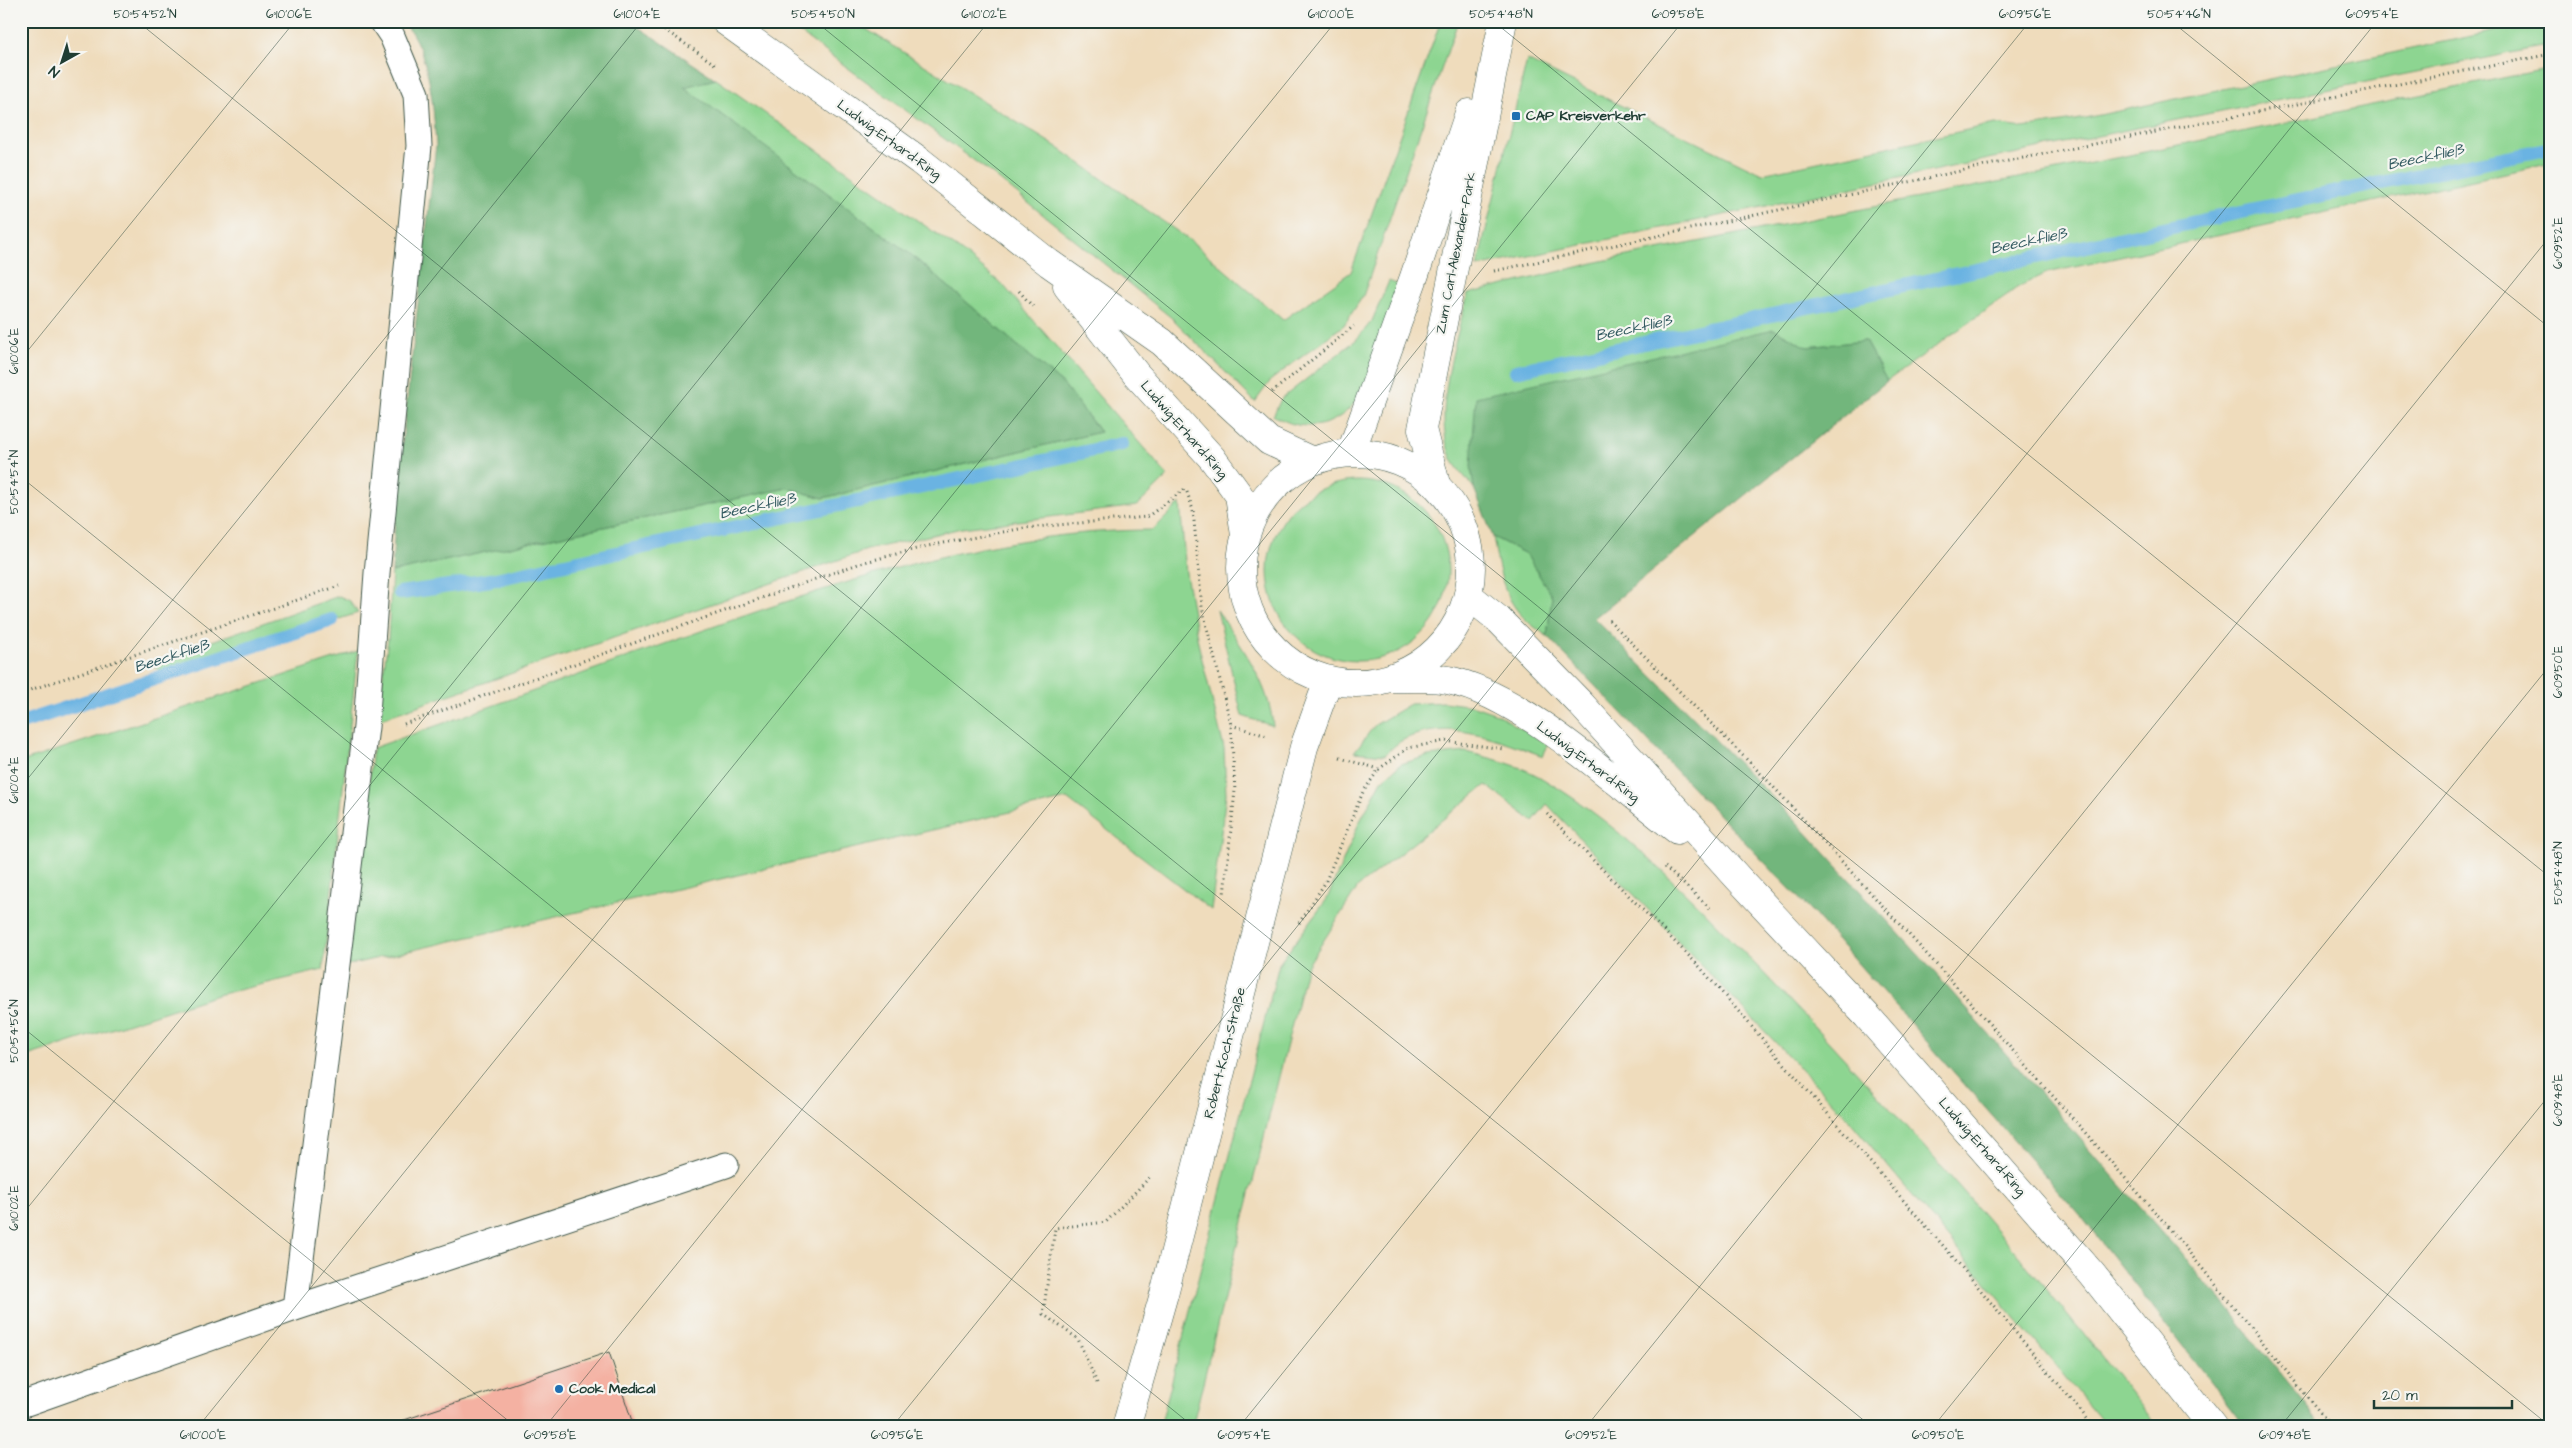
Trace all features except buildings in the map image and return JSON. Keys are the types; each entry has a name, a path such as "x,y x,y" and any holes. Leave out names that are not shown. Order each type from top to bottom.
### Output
{"main road":[{"name":"Ludwig-Erhard-Ring","path":"725,21 920,161 1049,263 1162,342 1269,442 1312,461"},
{"name":"Zum Carl-Alexander-Park","path":"1436,484 1422,429 1501,21"},
{"name":"Zum Carl-Alexander-Park","path":"1351,452 1414,278 1501,21"},
{"name":"Ludwig-Erhard-Ring","path":"1049,263 1136,374 1212,458 1239,495 1245,535"},
{"path":"1351,452 1397,460 1436,484 1455,508 1467,536 1472,566 1469,596 1453,632 1427,660 1393,678 1361,684 1328,681 1294,666 1266,640 1247,608 1240,571 1245,535 1260,503 1282,478 1312,461 1351,452"},
{"name":"Ludwig-Erhard-Ring","path":"1469,596 1498,619 1580,703 1738,878 1867,1016 2086,1267 2213,1427"},
{"name":"Ludwig-Erhard-Ring","path":"1393,678 1447,679 1484,691 1550,730 1738,878"},
{"name":"Robert-Koch-Straße","path":"1126,1427 1164,1294 1304,747 1328,681"}],"lane":[{"path":"295,1308 366,727 377,573 418,146 416,94 392,36 382,21"},
{"path":"21,1405 295,1308 726,1165"}],"path":[{"path":"652,21 724,71"},
{"path":"1450,282 1992,164 2551,54"},
{"path":"1014,285 1039,314"},
{"path":"1246,421 1270,394 1354,327 1358,319"},
{"path":"366,727 392,728 861,563 928,546 1024,528 1147,518 1185,488 1212,458"},
{"path":"1180,481 1185,488 1193,510 1202,607 1232,725 1235,791 1224,896"},
{"path":"21,694 377,573"},
{"path":"1609,620 1768,781 1956,986 2170,1229 2332,1427"},
{"path":"1232,725 1379,769"},
{"path":"1254,940 1302,922 1325,883 1363,792 1379,769 1408,748 1445,741 1502,748 1510,753"},
{"path":"1547,814 1698,965 1959,1264 2094,1427"},
{"path":"1664,866 1714,913"},
{"path":"1150,1184 1155,1166"},
{"path":"1103,1381 1100,1390 1078,1339 1043,1314 1056,1228 1106,1222 1152,1175"}],"green space":[{"path":"403,21 629,21 716,79 684,87 910,254 1064,385 1100,432 823,498 787,488 392,572 397,489 436,145 432,96 425,64 420,49"},
{"path":"784,21 853,21 1057,147 1191,241 1283,320 1351,272 1440,23 1438,21 1458,21 1363,296 1344,325 1271,380 1255,402 1173,319 991,173"},
{"path":"2543,21 2551,21 2551,45 2117,132 1477,267 1527,60 1762,174 1995,124 2023,128 2081,119"},
{"path":"2551,68 2551,163 2047,273 2018,287 1887,381 1865,341 1807,347 1774,329 1471,465 1474,488 1453,461 1447,444 1444,423 1448,378 1468,294 1602,261 2038,174"},
{"path":"716,79 961,251 1003,285 1168,476 1137,506 962,528 867,550 377,720 388,639 392,572 787,488 823,498 1100,432 1064,385 910,254 683,87"},
{"path":"1389,281 1399,285 1388,329 1370,378 1358,399 1342,415 1322,424 1298,425 1273,416 1281,399 1356,340 1372,321"},
{"path":"1774,329 1807,347 1865,341 1887,381 1594,618 1791,816 1936,974 2217,1295 2323,1427 2246,1427 2084,1220 1816,916 1547,636 1552,596 1526,554 1493,537 1474,488 1471,465 1476,397"},
{"path":"1358,481 1376,483 1392,488 1408,496 1422,507 1433,521 1441,537 1446,553 1448,571 1446,589 1441,605 1433,621 1422,635 1408,646 1392,654 1376,659 1358,661 1340,659 1324,654 1308,646 1294,635 1283,621 1275,605 1270,589 1268,571 1270,553 1275,537 1283,521 1294,507 1308,496 1324,488 1340,483"},
{"path":"1180,503 1186,573 1198,643 1224,748 1226,794 1211,910 1067,799 348,965 373,748 731,620 849,582 969,551 1030,540 1091,533 1153,530"},
{"path":"1493,537 1526,554 1552,596 1547,636 1525,619 1510,599 1502,579"},
{"path":"339,596 350,601 358,613 166,675 150,663"},
{"path":"1217,610 1260,679 1266,694 1273,726 1242,716"},
{"path":"358,651 323,970 217,995 21,1058 21,762"},
{"path":"1444,702 1474,706 1497,714 1548,745 1543,756 1492,738 1456,731 1420,733 1401,741 1385,755 1354,752 1375,725 1410,704"},
{"path":"1466,752 1522,768 1573,798 1635,846 1693,900 1825,1038 1972,1201 2158,1427 2107,1427 1844,1114 1547,804 1533,821 1486,785 1358,887 1306,968 1192,1427 1160,1427 1279,964 1327,899 1359,823 1382,780 1401,764 1428,756"}],"waterway":[{"name":"Beeckfließ","path":"1516,371 2255,209 2551,148"},
{"name":"Beeckfließ","path":"400,593 491,580 1122,444"},
{"name":"Beeckfließ","path":"21,723 332,620"}],"place":[{"name":"CAP Kreisverkehr","path":"1516,116"},
{"name":"Cook Medical","path":"559,1389"}]}
